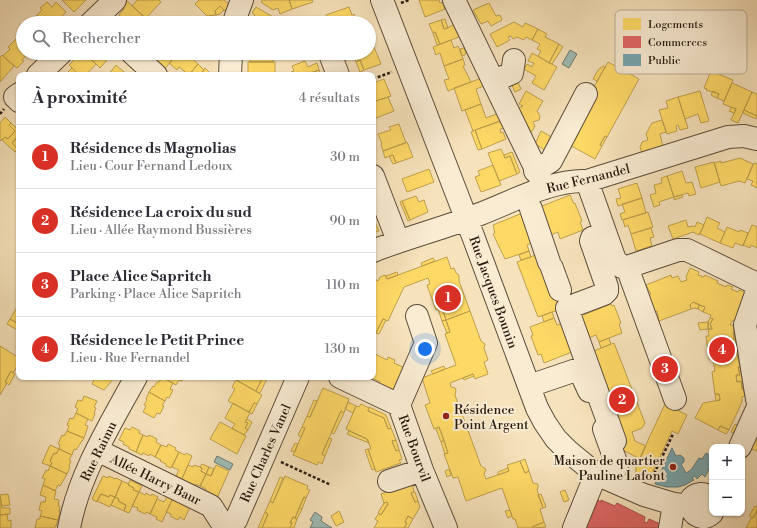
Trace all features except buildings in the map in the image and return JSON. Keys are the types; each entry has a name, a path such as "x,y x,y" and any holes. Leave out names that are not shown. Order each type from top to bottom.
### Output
{"street":[{"path":"101,16 116,0"},
{"path":"236,16 242,0"},
{"name":"Rue Jacques Bounin","path":"382,0 537,408 545,423 556,439 568,451 603,477 644,495 682,505"},
{"path":"454,0 540,180"},
{"path":"41,72 53,60"},
{"path":"140,60 153,72"},
{"path":"230,72 231,60"},
{"path":"332,60 337,72"},
{"path":"494,81 512,73 514,60"},
{"path":"540,180 586,94"},
{"name":"Rue Fernandel","path":"466,219 540,180 587,181 728,136 744,136 757,139"},
{"path":"587,181 615,260 622,267 627,267 678,250 687,250 757,284"},
{"path":"376,184 398,242"},
{"path":"531,209 615,441"},
{"path":"376,250 466,219"},
{"path":"563,298 604,294 608,291 608,287 591,241 592,238 605,232"},
{"path":"627,267 675,399"},
{"path":"741,444 756,410 745,325 757,291"},
{"path":"399,406 426,343 417,316"},
{"path":"529,386 579,369 617,465 603,477 574,528"},
{"name":"Rue Raimu","path":"69,528 75,502 85,476 97,450 134,380"},
{"name":"Rue Charles Vanel","path":"229,528 236,520 297,380"},
{"name":"Rue Bourvil","path":"346,380 399,406 422,470 446,528"},
{"name":"Allée Harry Baur","path":"97,450 211,506 222,522 229,528"},
{"path":"389,482 422,470"},
{"path":"670,528 682,505 691,501 694,496 705,494 709,501"}],"path":[{"path":"644,495 673,434"},
{"path":"265,454 331,485"}],"water":[{"path":"570,50 577,54 569,68 562,64"},
{"path":"217,456 233,464 230,470 214,462"},
{"path":"315,512 322,517 321,521 332,528 310,528 313,522 310,520"}],"place":[{"name":"Résidence ds Magnolias","path":"448,298"},
{"name":"Résidence le Petit Prince","path":"722,350"},
{"name":"Place Alice Sapritch","path":"665,369"},
{"name":"Résidence La croix du sud","path":"622,400"},
{"name":"Résidence Point Argent","path":"446,416"},
{"name":"Maison de quartier Pauline Lafont","path":"673,467"}]}
